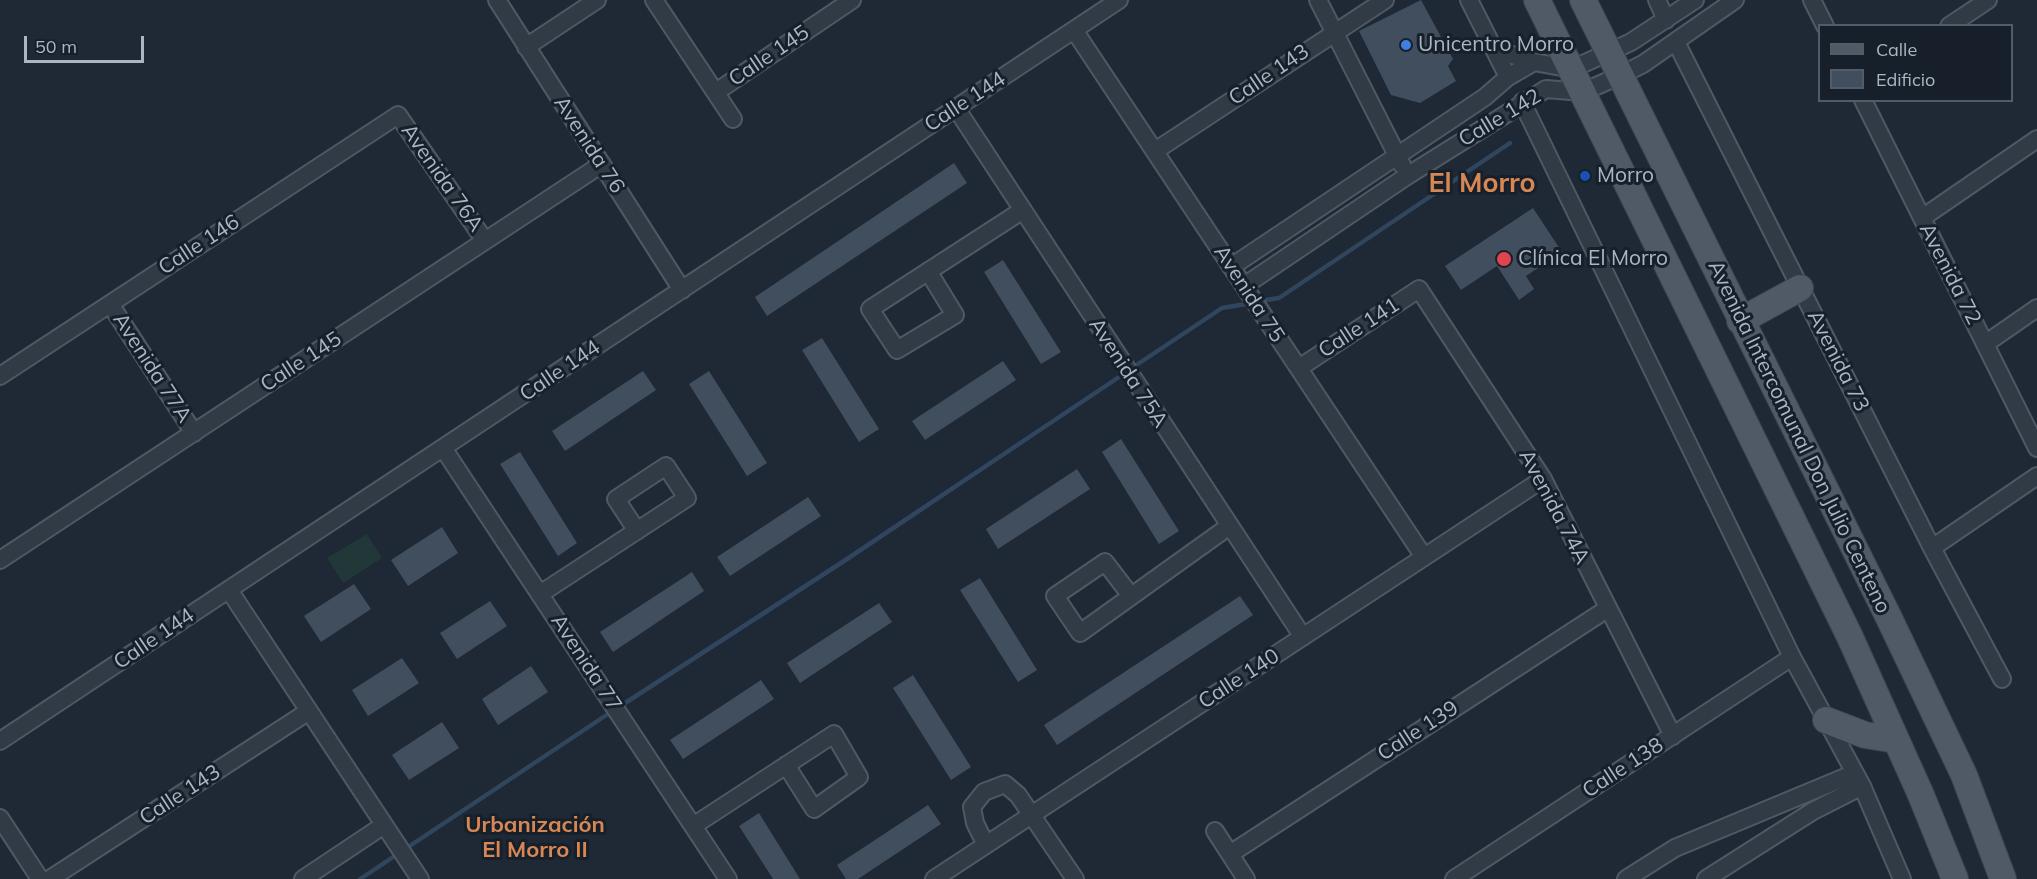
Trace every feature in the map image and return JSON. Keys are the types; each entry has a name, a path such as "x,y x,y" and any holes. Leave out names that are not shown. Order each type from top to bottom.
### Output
{"main road":[{"name":"Avenida Intercomunal Don Julio Centeno","path":"1537,0 1850,637 1955,879"},
{"name":"Avenida Intercomunal Don Julio Centeno","path":"1583,0 1964,775 2003,879"},
{"path":"1740,321 1800,288"},
{"path":"1826,720 1865,735 1896,740"}],"street":[{"name":"Avenida 76","path":"497,0 682,290"},
{"path":"526,47 597,0"},
{"path":"654,0 733,119"},
{"name":"Calle 145","path":"716,92 852,0"},
{"name":"Calle 144","path":"0,741 1119,0"},
{"path":"1318,0 1407,176"},
{"name":"Calle 143","path":"1155,151 1334,31 1385,0"},
{"path":"1469,0 1508,77"},
{"path":"1657,0 1666,20"},
{"name":"Calle 142","path":"1231,267 1485,97 1508,77 1534,62 1577,81 1615,64 1666,20 1695,0"},
{"name":"Calle 142","path":"1246,289 1407,176 1522,102 1546,88 1577,81 1615,64 1676,42 1735,0"},
{"path":"1812,0 1824,24"},
{"path":"1952,24 1988,0"},
{"name":"Avenida 75","path":"1074,30 1424,557"},
{"name":"Avenida 73","path":"1676,42 1932,548 2002,679"},
{"path":"1494,49 1534,62"},
{"path":"1522,102 1791,657 1858,779 1902,879"},
{"name":"Avenida 72","path":"1864,102 2037,448"},
{"name":"Avenida 75A","path":"956,108 1228,526 1303,637"},
{"name":"Avenida 76A","path":"398,115 485,241"},
{"name":"Calle 146","path":"0,376 398,115"},
{"path":"1922,218 2037,139"},
{"name":"Calle 145","path":"0,560 602,164"},
{"path":"928,271 955,315 897,350 870,309 928,271 1023,210"},
{"name":"Calle 141","path":"1299,368 1419,289"},
{"name":"Avenida 74A","path":"1419,289 1543,479 1672,736"},
{"name":"Avenida 77A","path":"110,304 194,433"},
{"path":"1985,344 2037,308"},
{"name":"Avenida 77","path":"443,448 728,879"},
{"path":"1932,548 2037,476"},
{"name":"Calle 140","path":"934,879 1543,479"},
{"path":"1131,596 1105,562 1055,596 1080,633 1228,526"},
{"path":"540,594 637,531"},
{"path":"229,590 420,879"},
{"name":"Calle 139","path":"1230,854 1607,609"},
{"name":"Calle 138","path":"1454,879 1791,657"},
{"name":"Calle 143","path":"50,879 309,711"},
{"path":"693,826 786,765 834,734 859,777 814,809 786,765"},
{"path":"1626,879 1675,848 1858,779"},
{"path":"1706,879 1813,811 1858,779"},
{"path":"986,845 972,815 972,807 984,792 1005,784 1018,795 1075,879"},
{"path":"0,818 40,879"},
{"path":"1215,831 1246,879"},
{"path":"303,879 389,832"}],"green space":[{"path":"367,534 382,558 343,583 327,558"}],"building":[{"name":"Unicentro Morro","path":"1421,0 1453,59 1448,66 1456,81 1420,103 1391,95 1359,31"},
{"path":"954,163 967,183 767,316 755,297"},
{"name":"Clínica El Morro","path":"1533,208 1562,252 1526,276 1534,289 1519,300 1497,266 1461,290 1445,266"},
{"path":"1003,260 1061,352 1041,364 984,272"},
{"path":"822,338 879,429 859,442 802,350"},
{"path":"1003,361 1016,380 925,440 912,421"},
{"path":"643,371 656,390 565,451 552,431"},
{"path":"709,371 767,463 747,476 689,384"},
{"path":"1121,439 1179,531 1159,544 1102,452"},
{"path":"520,452 577,543 558,556 500,464"},
{"path":"1077,469 1090,489 998,549 986,529"},
{"path":"808,497 821,516 730,576 717,557"},
{"path":"442,527 458,553 408,586 391,560"},
{"path":"692,572 704,591 613,652 600,632"},
{"path":"980,578 1037,670 1018,682 960,590"},
{"path":"354,584 371,609 321,642 304,616"},
{"path":"1240,596 1253,615 1057,745 1044,725"},
{"path":"490,601 507,626 457,659 440,633"},
{"path":"879,603 892,622 800,683 787,663"},
{"path":"402,658 419,683 368,716 352,690"},
{"path":"531,666 548,692 498,725 482,699"},
{"path":"913,675 971,767 951,780 893,688"},
{"path":"761,680 774,699 683,759 670,740"},
{"path":"442,722 459,748 409,780 392,755"},
{"path":"928,805 941,824 858,879 846,879 837,865"},
{"path":"759,813 800,879 773,879 739,826"}],"waterway":[{"path":"1260,301 1279,298 1510,143"},
{"path":"1132,368 1222,308 1252,303"},
{"path":"619,707 841,563 1125,373"},
{"path":"360,879 611,712"}],"place":[{"name":"Unicentro Morro","path":"1406,45"},
{"name":"Morro","path":"1585,176"},
{"name":"Clínica El Morro","path":"1504,259"}],"district":[{"name":"El Morro","path":"1482,184"},
{"name":"Urbanización El Morro II","path":"535,838"}]}
